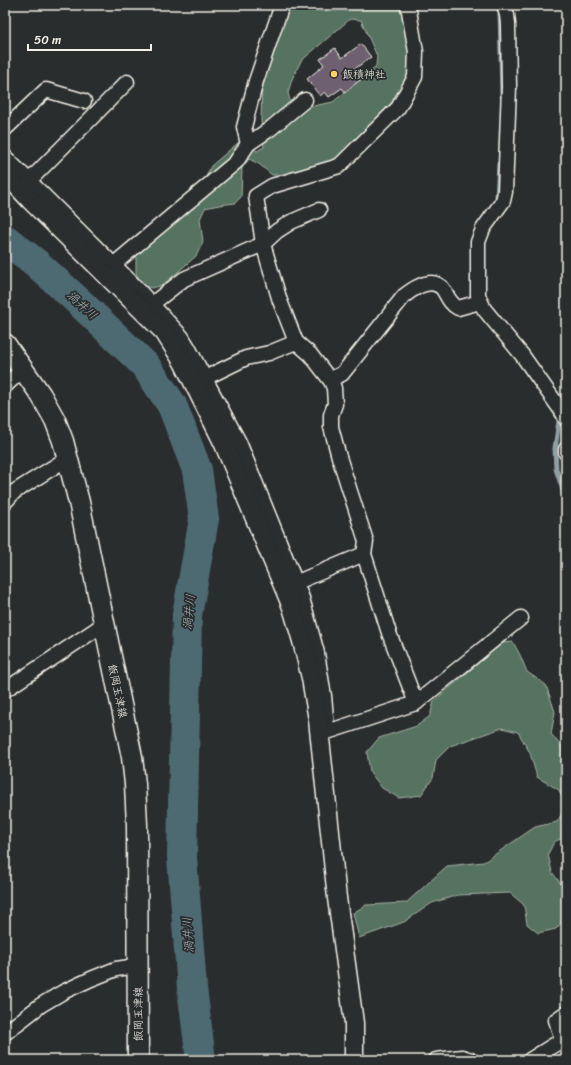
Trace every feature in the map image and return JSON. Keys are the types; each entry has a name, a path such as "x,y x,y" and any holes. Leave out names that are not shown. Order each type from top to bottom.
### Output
{"main road":[{"name":"飯岡玉津線","path":"5,344 41,395 55,420 63,441 79,502 132,756 137,825 136,880 138,1060"}],"street":[{"path":"248,144 244,127 256,81 282,5"},
{"path":"408,5 416,52 415,76 398,108 339,166 272,186 256,196 263,244 280,300 296,342 310,354 330,379 334,388 335,404 331,415 331,427 366,541 364,554 389,632 416,703"},
{"path":"504,5 508,24 509,87 505,192 503,201 483,229 478,242 478,295 484,309 522,355 564,413 566,419"},
{"path":"29,181 127,82"},
{"path":"5,129 46,90 84,101"},
{"path":"113,264 236,162 248,144 270,129 305,100"},
{"path":"5,157 113,264 182,337 239,442 302,598 317,653 324,696 328,737 324,772"},
{"path":"5,173 30,200 164,332 183,362 223,442 292,607 311,678 318,720 337,898 354,1023 354,1060"},
{"path":"152,304 184,279 263,244 277,231 291,222 319,210"},
{"path":"330,379 342,374 404,296 413,288 423,284 434,284 442,288 453,305 458,308 480,302"},
{"path":"205,378 246,358 269,353 296,342"},
{"path":"5,386 23,369"},
{"path":"5,502 14,492 68,458"},
{"path":"295,583 364,554"},
{"path":"327,732 416,703 521,618"},
{"path":"5,690 104,624"},
{"path":"5,1033 41,1005 63,992 116,969 137,966"},
{"path":"530,1060 562,1040 556,1020 566,1013"},
{"path":"436,1060 462,1057 471,1060"}],"green space":[{"path":"289,5 401,5 410,52 409,74 392,102 335,159 284,175 272,175 259,164 249,159 242,168 241,197 235,203 205,208 200,219 203,242 196,256 163,285 152,288 144,286 136,274 136,257 181,213 203,183 211,166 240,141 257,151 264,147 261,121 262,84","holes":["350,19 361,20 377,56 376,66 333,102 313,106 290,101 288,93 292,79 301,61"]},
{"path":"513,642 527,672 546,685 555,712 551,734 561,746 566,749 566,805 559,790 537,777 530,753 518,732 502,728 450,746 436,760 433,778 421,795 399,798 382,788 370,772 367,752 379,738 417,726 430,716 434,701 502,643"},
{"path":"566,807 566,836 554,842 548,854 552,872 566,891 566,917 556,929 538,933 527,924 524,905 510,893 458,895 432,903 404,922 359,938 353,913 366,905 406,903 447,866 484,862 535,827 557,822"}],"building":[{"name":"飯積神社","path":"361,44 371,57 353,70 360,80 345,92 342,88 329,97 325,92 320,96 307,79 324,65 320,59 335,48 342,58"}],"waterway":[{"path":"500,10 502,96"},
{"path":"497,198 499,164"},
{"name":"渦井川","path":"5,239 36,263 145,365 172,405 197,470 204,519 187,615 182,857 192,988 201,1060"},
{"path":"556,413 559,421 555,448 556,469 566,499"}],"place":[{"name":"飯積神社","path":"334,74"}]}
